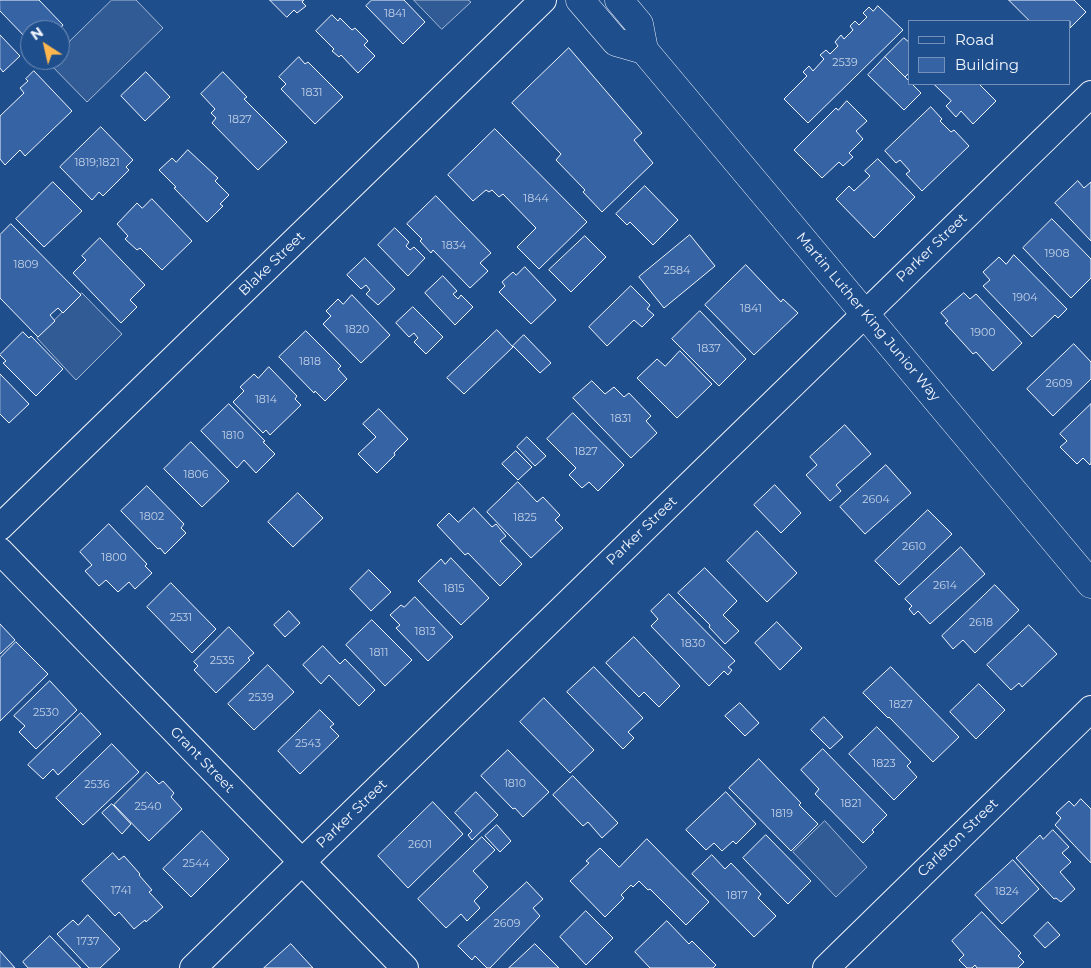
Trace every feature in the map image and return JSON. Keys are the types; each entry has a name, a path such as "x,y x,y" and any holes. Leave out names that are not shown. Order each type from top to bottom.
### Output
{"street":[{"name":"Blake Street","path":"0,527 542,0"},
{"path":"580,0 616,42 644,50"},
{"name":"Martin Luther King Junior Way","path":"619,0 639,24 644,50 1091,584"},
{"name":"Parker Street","path":"193,968 1091,94"},
{"name":"Grant Street","path":"0,551 405,968"},
{"name":"Carleton Street","path":"826,968 1091,709"}],"shaded area":[{"path":"112,0 136,0 163,28 87,102 56,70 70,70 70,41"},
{"path":"414,0 468,0 471,2 442,29"},
{"path":"82,293 122,334 76,380 37,338"},
{"path":"825,821 867,867 836,897 793,852"}],"building":[{"path":"0,0 39,0 58,20 20,20 20,32 0,11"},
{"path":"270,0 304,0 302,2 306,6 297,13 294,10 287,17"},
{"path":"372,0 404,0 425,22 403,44 366,6"},
{"path":"1009,0 1074,0 1086,12 1071,27 1071,20 1029,20"},
{"path":"878,6 903,30 808,123 784,99 807,76 803,72 809,66 813,71 824,59 820,55 826,50 830,54 838,46 835,42 841,35 844,39 853,30 850,26 855,21 859,25 867,17 863,13 869,7 873,11"},
{"path":"332,15 338,21 340,18 352,30 355,28 368,41 364,45 375,56 358,73 341,55 339,57 332,51 334,49 316,31"},
{"path":"0,35 20,56 3,72 0,68"},
{"path":"904,38 908,41 908,74 905,77 885,57"},
{"path":"569,48 642,133 634,140 653,163 602,212 583,192 585,190 556,160 561,154 512,103"},
{"path":"299,57 305,64 308,62 343,97 315,124 281,89 286,84 279,77"},
{"path":"885,57 908,80 908,85 913,85 921,93 904,110 868,75"},
{"path":"34,71 72,111 25,156 20,150 5,165 0,159 0,116 24,93 20,88 28,81 26,79"},
{"path":"146,72 170,97 145,121 121,96"},
{"path":"223,72 247,97 244,99 287,142 258,170 212,123 216,118 211,113 215,109 201,94"},
{"path":"935,85 980,85 996,101 973,124 961,111 956,117 946,106 951,101"},
{"path":"847,101 867,121 856,131 863,139 849,153 853,157 843,166 839,162 822,178 794,150 836,108 838,110"},
{"path":"931,107 942,119 940,121 951,132 954,130 969,146 922,191 906,174 910,171 900,160 896,163 885,151"},
{"path":"101,127 133,160 126,167 129,170 103,196 99,192 92,200 60,167"},
{"path":"495,129 587,222 539,269 517,247 536,228 503,194 499,197 492,190 489,192 486,190 473,201 448,175"},
{"path":"188,150 218,178 215,181 229,195 220,204 223,206 207,222 159,170 172,158 176,162"},
{"path":"878,159 915,197 874,238 836,199 849,186 854,191 870,176 865,171"},
{"path":"1078,181 1084,188 1091,182 1091,241 1055,203"},
{"path":"53,182 82,211 44,247 16,219"},
{"path":"645,186 678,220 653,245 630,222 627,225 616,214"},
{"path":"436,196 491,253 480,263 488,271 470,288 433,250 431,253 420,241 422,239 407,224"},
{"path":"152,199 192,241 162,270 140,248 137,250 125,239 128,236 117,224 137,203 142,208"},
{"path":"1052,219 1091,259 1091,278 1071,298 1023,248"},
{"path":"11,224 81,295 63,313 58,308 50,315 55,321 38,337 0,298 0,235"},
{"path":"395,228 409,242 406,246 410,250 414,247 425,258 408,276 378,245"},
{"path":"690,235 715,266 664,308 639,277"},
{"path":"585,236 606,257 571,292 549,270"},
{"path":"100,238 145,285 130,300 137,307 121,323 73,273 86,260 82,256"},
{"path":"1014,255 1067,309 1058,318 1055,315 1032,337 983,286 990,280 983,272 999,257 1006,264"},
{"path":"365,258 395,289 378,305 366,294 370,290 366,285 361,289 347,275"},
{"path":"746,265 781,302 783,299 798,313 754,355 705,305"},
{"path":"525,267 556,300 531,324 499,292 505,286 502,282 513,272 516,275"},
{"path":"443,276 457,291 453,294 458,299 461,295 473,307 455,325 425,293"},
{"path":"631,286 650,305 647,309 654,315 642,327 634,320 607,346 589,327"},
{"path":"964,293 970,299 976,294 1022,343 993,371 976,352 973,354 945,323 948,321 941,313"},
{"path":"352,295 390,335 361,363 323,324 331,316 326,311 338,299 343,304"},
{"path":"413,307 443,337 426,354 414,342 418,338 414,333 409,337 396,323"},
{"path":"700,311 746,359 719,386 672,339"},
{"path":"497,330 513,347 464,394 447,378"},
{"path":"306,331 341,366 338,369 347,379 325,401 315,391 314,393 279,357"},
{"path":"23,332 29,338 31,336 63,369 36,396 3,363 6,361 0,355"},
{"path":"524,335 551,363 540,373 513,346"},
{"path":"1074,344 1091,362 1091,379 1053,416 1027,389"},
{"path":"680,351 712,384 677,418 637,378 657,359 665,366"},
{"path":"269,367 297,396 295,399 301,405 270,435 266,430 263,433 233,402 244,391 240,387 254,374 258,378"},
{"path":"0,374 29,404 9,423 0,414"},
{"path":"592,381 605,394 614,387 624,397 629,393 651,416 646,421 657,433 631,458 573,398"},
{"path":"229,404 275,454 256,473 244,460 237,468 201,431"},
{"path":"1091,404 1091,463 1090,465 1083,458 1077,464 1060,447 1067,441 1060,434"},
{"path":"379,409 408,439 377,473 358,454 376,437 363,424"},
{"path":"573,413 624,465 598,491 589,482 582,488 569,475 576,468 547,439"},
{"path":"845,425 871,454 836,485 841,491 830,501 806,475 817,465 810,457"},
{"path":"527,437 546,456 535,466 517,447"},
{"path":"191,442 229,481 202,507 164,469"},
{"path":"516,451 532,467 518,480 502,464"},
{"path":"886,465 911,493 865,534 840,507"},
{"path":"518,482 537,502 543,497 560,515 555,520 563,528 531,558 487,512"},
{"path":"775,485 801,513 781,533 754,505"},
{"path":"147,486 184,524 181,528 186,533 165,554 121,511"},
{"path":"298,493 323,518 293,547 268,522"},
{"path":"474,508 492,527 496,524 506,536 500,541 522,564 500,586 468,553 465,555 437,525 449,513 458,522"},
{"path":"928,510 952,534 899,585 875,561"},
{"path":"109,524 147,564 145,566 152,573 135,589 129,582 118,592 106,580 99,586 85,571 92,565 80,552"},
{"path":"757,531 797,573 767,602 727,561"},
{"path":"961,547 985,574 930,624 918,611 914,615 909,609 912,606 905,599"},
{"path":"451,558 489,598 461,625 418,581 441,559 445,564"},
{"path":"705,568 737,601 723,615 739,631 725,644 709,627 710,625 678,593"},
{"path":"369,570 391,592 371,611 350,589"},
{"path":"171,583 216,629 192,653 147,607"},
{"path":"995,585 1019,610 975,653 963,640 953,649 942,636"},
{"path":"669,594 735,661 728,667 732,670 728,675 724,671 709,686 651,626 658,619 651,611"},
{"path":"415,597 453,637 428,661 396,628 400,625 390,615 401,605 404,607"},
{"path":"289,611 300,623 285,637 274,625"},
{"path":"372,620 412,660 385,686 346,645"},
{"path":"777,622 802,648 780,670 755,643"},
{"path":"0,624 15,640 0,654"},
{"path":"1029,625 1057,654 1022,687 1019,683 1011,690 987,665"},
{"path":"229,627 254,653 248,658 250,660 216,693 194,670 198,666 194,662"},
{"path":"634,637 680,686 659,707 644,692 639,697 606,663"},
{"path":"16,642 48,674 0,721 0,658"},
{"path":"323,646 340,664 345,659 375,690 359,706 329,675 321,684 303,665"},
{"path":"268,665 294,692 254,730 228,704"},
{"path":"594,667 643,718 628,732 634,738 623,749 567,692"},
{"path":"891,667 959,737 933,762 863,693"},
{"path":"50,681 77,710 36,749 19,732 25,726 14,716"},
{"path":"979,684 1005,710 976,739 950,712"},
{"path":"544,698 594,750 570,773 520,722"},
{"path":"740,703 759,723 745,736 725,716"},
{"path":"320,710 334,724 330,727 339,736 300,774 278,751"},
{"path":"81,713 101,734 58,775 53,769 43,779 28,765"},
{"path":"824,717 843,737 830,749 811,730"},
{"path":"877,727 911,762 907,766 917,777 894,800 849,754"},
{"path":"112,744 139,772 83,825 56,798"},
{"path":"823,749 887,815 872,830 874,832 863,843 815,794 819,789 801,770"},
{"path":"508,750 549,792 523,817 481,776"},
{"path":"759,759 801,803 799,805 818,824 791,851 729,788"},
{"path":"147,772 159,784 163,781 174,793 171,797 182,809 149,841 114,805"},
{"path":"573,776 618,823 602,838 588,822 583,826 553,795"},
{"path":"476,792 498,815 472,840 468,835 472,831 455,813"},
{"path":"726,792 756,824 736,844 733,841 722,851 714,843 706,850 686,830"},
{"path":"1081,799 1091,809 1091,863 1055,825 1061,818 1056,813 1069,801 1074,806"},
{"path":"433,802 463,834 408,888 378,856"},
{"path":"112,804 131,824 122,834 102,813"},
{"path":"497,825 511,841 500,852 485,836"},
{"path":"1053,830 1069,847 1062,853 1071,862 1060,872 1075,889 1061,902 1056,898 1054,899 1016,858 1040,835 1043,839"},
{"path":"202,831 229,859 191,897 163,869"},
{"path":"766,835 811,881 788,904 743,858"},
{"path":"482,837 495,850 473,871 488,887 474,901 480,908 467,921 461,914 446,928 418,899"},
{"path":"647,839 709,902 686,925 650,889 648,890 639,881 633,887 631,885 621,895 624,898 605,917 570,881 589,863 586,861 600,848 619,867"},
{"path":"113,853 119,860 124,856 152,890 149,892 163,907 146,922 145,920 134,929 119,912 115,916 82,881"},
{"path":"712,855 725,869 731,863 761,894 758,898 776,916 754,937 692,874"},
{"path":"1013,860 1039,889 1002,924 975,895"},
{"path":"527,882 543,899 533,908 540,916 490,968 487,968 475,956 472,960 458,946"},
{"path":"586,911 613,938 586,965 560,937"},
{"path":"982,912 1021,953 1018,956 1024,962 1018,968 977,968 975,965 972,968 967,968 959,960 964,955 952,941"},
{"path":"88,915 120,949 100,968 89,968 57,934 73,920 78,925"},
{"path":"667,921 689,944 692,941 716,965 713,968 650,968 635,952"},
{"path":"1048,922 1060,935 1045,948 1034,936"},
{"path":"50,936 81,968 28,968 23,962"},
{"path":"291,944 313,968 264,968"},
{"path":"535,944 559,968 509,968"},
{"path":"0,951 15,968 0,968"}]}
